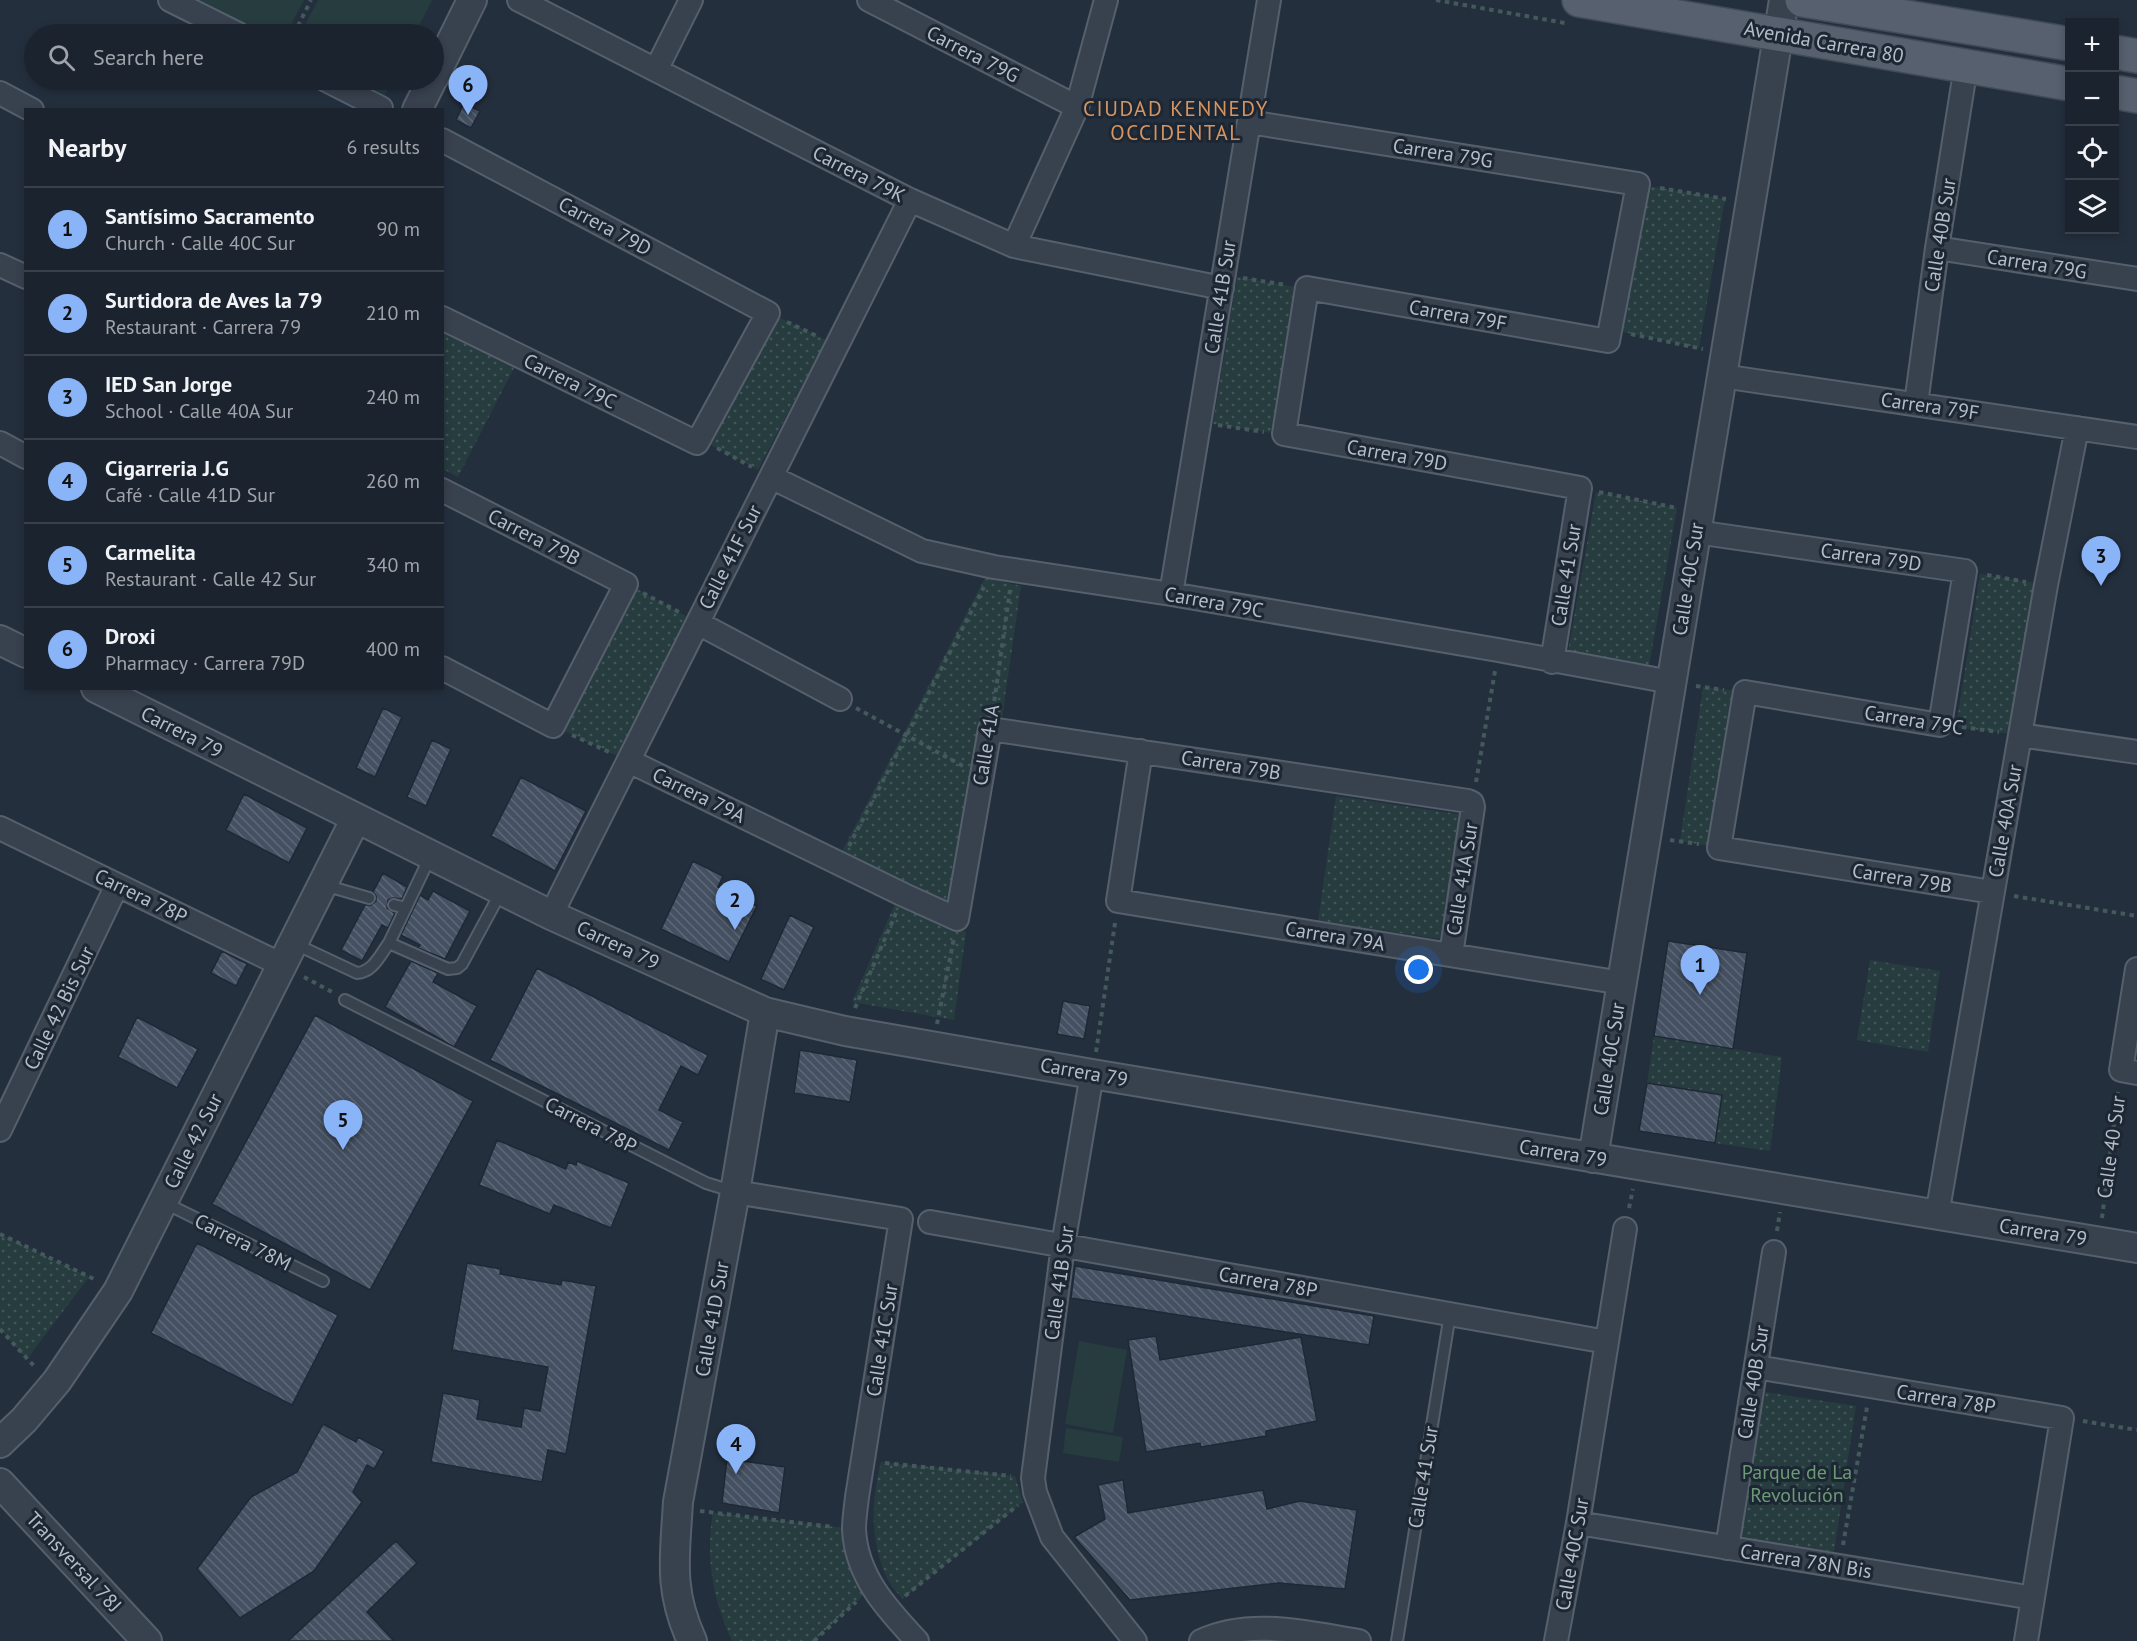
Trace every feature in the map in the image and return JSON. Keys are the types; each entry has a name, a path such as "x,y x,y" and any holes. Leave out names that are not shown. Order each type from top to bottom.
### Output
{"main road":[{"name":"Avenida Carrera 80","path":"1578,0 2065,83"},
{"name":"Avenida Carrera 80","path":"1802,0 2065,43"},
{"path":"2119,53 2137,56"},
{"path":"2119,93 2137,96"}],"street":[{"path":"170,0 218,24"},
{"path":"444,56 472,0"},
{"name":"Carrera 79K","path":"519,0 910,200 1014,246 1223,281"},
{"path":"656,70 691,0"},
{"name":"Carrera 79G","path":"869,0 1077,107"},
{"path":"1014,246 1077,107 1106,0"},
{"name":"Calle 41B Sur","path":"1172,594 1269,0"},
{"name":"Calle 40C Sur","path":"1593,1158 1622,983 1682,684 1690,520 1722,375 1784,0"},
{"name":"Calle 40B Sur","path":"1916,404 1937,248 1966,66"},
{"path":"346,90 381,108"},
{"path":"418,108 427,90"},
{"path":"0,93 28,108"},
{"name":"Carrera 79G","path":"1249,122 1638,184"},
{"name":"Carrera 79D","path":"444,141 768,313"},
{"path":"1609,335 1638,184"},
{"name":"Calle 41F Sur","path":"551,915 910,200"},
{"name":"Carrera 79G","path":"1937,248 2137,279"},
{"path":"0,264 24,276"},
{"path":"1284,434 1307,288"},
{"name":"Carrera 79F","path":"1307,288 1609,335"},
{"path":"699,441 768,313"},
{"name":"Carrera 79C","path":"444,319 699,441"},
{"name":"Carrera 79F","path":"1722,375 2137,437"},
{"name":"Calle 40A Sur","path":"1937,1215 2046,585 2077,428"},
{"name":"Carrera 79D","path":"1284,434 1580,488"},
{"path":"0,443 24,456"},
{"name":"Carrera 79C","path":"771,477 922,550 1003,569 1172,594 1682,684"},
{"name":"Calle 41 Sur","path":"1552,662 1580,488"},
{"name":"Carrera 79B","path":"444,491 626,584"},
{"name":"Carrera 79D","path":"1690,520 1965,571"},
{"path":"1940,725 1965,571"},
{"path":"444,669 553,726 626,584"},
{"path":"698,622 840,699"},
{"path":"0,640 24,652"},
{"name":"Carrera 79","path":"104,690 125,695 356,818 551,915 765,1012 845,1031 1094,1064 1593,1158 2137,1248"},
{"path":"1719,848 1746,692"},
{"name":"Carrera 79C","path":"1746,692 1940,725"},
{"name":"Carrera 79B","path":"990,729 1472,803"},
{"name":"Calle 41A","path":"957,919 990,729"},
{"path":"2020,735 2137,752"},
{"path":"1118,901 1141,751"},
{"name":"Carrera 79A","path":"629,760 904,896 957,919"},
{"name":"Calle 41A Sur","path":"1450,955 1472,803"},
{"name":"Calle 42 Sur","path":"0,1443 24,1420 57,1381 118,1291 292,961 322,884 356,818"},
{"name":"Carrera 78P","path":"0,828 117,885 292,961"},
{"name":"Carrera 79B","path":"1719,848 1992,892"},
{"name":"Calle 42 Bis Sur","path":"0,1130 117,885"},
{"name":"Carrera 79A","path":"1118,901 1622,983"},
{"name":"Calle 40 Sur","path":"2129,1071 2137,969"},
{"name":"Calle 41D Sur","path":"688,1633 677,1602 674,1580 678,1509 765,1012"},
{"name":"Calle 41B Sur","path":"1034,1485 1063,1245 1094,1064"},
{"name":"Carrera 78P","path":"735,1192 901,1219"},
{"name":"Calle 41C Sur","path":"901,1219 857,1497 854,1529 858,1554 865,1576 889,1609 917,1641"},
{"name":"Carrera 78P","path":"930,1222 1607,1342"},
{"name":"Calle 40C Sur","path":"1556,1641 1578,1523 1625,1229"},
{"name":"Calle 40B Sur","path":"1727,1548 1774,1252"},
{"name":"Carrera 78P","path":"1756,1367 2062,1418"},
{"path":"2026,1641 2062,1418"},
{"name":"Transversal 78J","path":"0,1483 147,1641"},
{"path":"1034,1485 1052,1537 1135,1641"},
{"name":"Carrera 78N Bis","path":"1578,1523 2033,1598"},
{"path":"1201,1641 1212,1636 1246,1629 1279,1628 1359,1641"}],"lane":[{"path":"292,961 357,973 370,969 389,943 431,855"},
{"path":"322,884 369,898"},
{"path":"389,943 448,969 457,968 462,964 502,890"},
{"path":"394,905 405,908"},
{"name":"Carrera 78P","path":"345,1000 706,1184 735,1192"},
{"name":"Carrera 78M","path":"163,1202 323,1281"},
{"name":"Calle 41 Sur","path":"1397,1641 1450,1314"}],"path":[{"path":"299,24 311,0"},
{"path":"1638,184 1725,199"},
{"path":"1223,281 1307,288"},
{"path":"768,313 837,345"},
{"path":"1609,335 1709,350"},
{"path":"1200,423 1284,434"},
{"path":"699,441 771,477"},
{"path":"1580,488 1690,520"},
{"path":"840,864 907,735 1003,569"},
{"name":"Calle 41A","path":"990,729 1003,569"},
{"path":"1965,571 2046,585"},
{"path":"626,584 698,622"},
{"path":"1472,803 1498,650"},
{"path":"1682,684 1746,692"},
{"path":"840,699 982,776"},
{"name":"Carrera 79C","path":"1940,725 2020,735"},
{"name":"Carrera 79A","path":"553,726 629,760"},
{"path":"1667,839 1719,848"},
{"path":"1992,892 2137,916"},
{"path":"853,1012 904,896"},
{"path":"1094,1064 1118,901"},
{"path":"936,1028 957,919"},
{"path":"292,961 345,1000"},
{"name":"Calle 40 Sur","path":"2102,1219 2129,1071"},
{"path":"1625,1229 1635,1182"},
{"path":"0,1234 96,1280"},
{"path":"0,1329 34,1366"},
{"path":"1839,1566 1871,1386"},
{"path":"2062,1418 2137,1430"},
{"path":"863,1461 1034,1485"},
{"path":"889,1609 1034,1485"},
{"path":"678,1509 854,1529"},
{"path":"814,1641 872,1587"}],"green space":[{"path":"199,0 304,0 292,23 294,24 244,24"},
{"path":"318,0 432,0 420,24 306,24"},
{"path":"375,90 388,90 385,95"},
{"path":"1649,186 1725,199 1699,348 1623,332"},
{"path":"1237,277 1296,287 1272,433 1213,424"},
{"path":"776,316 826,340 758,470 709,444"},
{"path":"444,329 515,366 458,477 444,470"},
{"path":"1596,492 1677,508 1649,666 1568,652"},
{"path":"1980,574 2035,583 2011,734 1956,727"},
{"path":"985,578 1021,586 1002,718 986,716 948,925 966,932 954,1020 852,1002 904,883 841,853"},
{"path":"635,588 691,619 620,757 562,730"},
{"path":"1703,687 1738,691 1715,847 1680,841"},
{"path":"1336,796 1464,815 1447,940 1318,921"},
{"path":"1870,960 1940,971 1928,1052 1857,1040"},
{"path":"1654,1036 1782,1057 1770,1151 1715,1143 1722,1095 1647,1083"},
{"path":"0,1234 89,1277 27,1359 0,1329"},
{"path":"1079,1341 1127,1350 1113,1433 1065,1424"},
{"name":"Parque de La Revolución","path":"1765,1392 1856,1406 1834,1552 1740,1536"},
{"path":"1066,1428 1123,1437 1119,1462 1063,1453"},
{"path":"881,1462 1015,1476 1023,1502 902,1599 886,1576 877,1548 874,1505"},
{"path":"713,1513 845,1528 850,1562 866,1593 814,1641 732,1641 725,1626 712,1578 710,1546"}],"building":[{"path":"464,103 480,111 471,128 456,120"},
{"path":"383,708 402,717 375,777 356,768"},
{"path":"432,740 451,749 426,806 407,797"},
{"path":"521,777 586,811 555,871 491,836"},
{"path":"244,794 307,828 289,863 226,830"},
{"path":"693,861 723,876 718,887 757,906 729,962 661,929"},
{"path":"383,873 407,887 402,899 388,900 387,908 395,913 388,928 382,925 362,961 341,950 365,905 371,905 376,901 373,892"},
{"path":"433,891 470,911 445,959 418,948 420,945 401,935 420,895 428,900"},
{"path":"790,915 814,927 784,990 761,979"},
{"path":"1668,941 1747,953 1733,1049 1654,1036"},
{"path":"222,951 247,964 236,986 211,973"},
{"path":"411,961 438,973 433,982 477,1006 454,1047 385,1007"},
{"path":"537,968 708,1055 698,1075 681,1066 659,1110 683,1122 669,1150 490,1060"},
{"path":"1063,1001 1090,1006 1084,1039 1057,1034"},
{"path":"315,1015 473,1101 370,1290 212,1204"},
{"path":"137,1017 198,1049 177,1088 118,1057"},
{"path":"800,1050 857,1060 850,1102 794,1093"},
{"path":"1647,1083 1722,1095 1715,1143 1639,1131"},
{"path":"497,1140 566,1169 568,1162 576,1165 577,1161 629,1183 611,1228 554,1205 550,1214 479,1185"},
{"path":"197,1243 338,1315 292,1405 151,1333"},
{"path":"467,1263 501,1269 500,1274 561,1285 562,1280 596,1286 566,1454 548,1450 542,1482 431,1462 443,1393 480,1400 477,1419 521,1427 524,1408 540,1411 548,1367 452,1350"},
{"path":"1075,1266 1374,1316 1369,1345 1071,1298"},
{"path":"1156,1336 1160,1360 1301,1337 1317,1421 1266,1431 1266,1436 1201,1447 1200,1443 1146,1452 1128,1340"},
{"path":"323,1424 356,1442 358,1437 384,1451 374,1469 367,1465 353,1492 362,1502 314,1571 240,1618 197,1569 251,1497 297,1472"},
{"path":"727,1459 785,1467 779,1513 722,1503"},
{"path":"1123,1480 1128,1513 1263,1490 1267,1509 1300,1501 1357,1510 1345,1589 1279,1583 1130,1600 1074,1537 1105,1519 1098,1485"},
{"path":"396,1541 417,1563 367,1612 394,1641 288,1641"}],"place":[{"name":"Droxi","path":"468,115"},
{"name":"IED San Jorge","path":"2101,586"},
{"name":"Surtidora de Aves la 79","path":"735,930"},
{"name":"Santísimo Sacramento","path":"1700,995"},
{"name":"Carmelita","path":"343,1150"},
{"name":"Cigarreria J.G","path":"736,1474"}],"district":[{"name":"CIUDAD KENNEDY OCCIDENTAL","path":"1176,121"}]}
